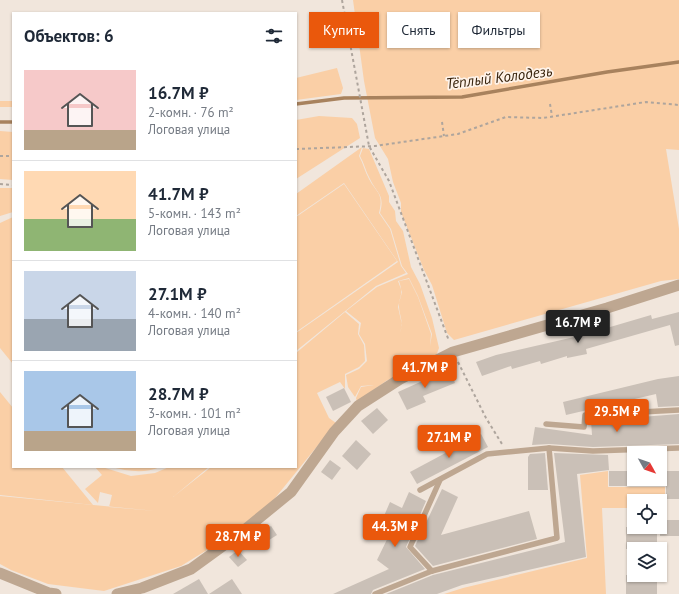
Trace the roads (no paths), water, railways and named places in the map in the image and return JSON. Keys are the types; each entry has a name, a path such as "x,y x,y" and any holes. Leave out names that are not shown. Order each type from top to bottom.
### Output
{"street":[{"path":"117,594 142,588 191,569 242,532 291,492 334,432 358,406 400,379 453,352 607,308 679,285"},
{"path":"0,573 56,594"}],"lane":[{"path":"546,424 584,427 585,415 679,410"},
{"path":"420,490 487,454 548,448 593,452 679,448"},
{"path":"375,594 432,571 557,538 548,448"},
{"path":"432,571 410,547 440,480"}],"waterway":[{"name":"Тёплый Колодезь","path":"297,104 344,98 462,97 607,72 679,62"},
{"name":"Тёплый Колодезь","path":"0,122 12,122"}]}
